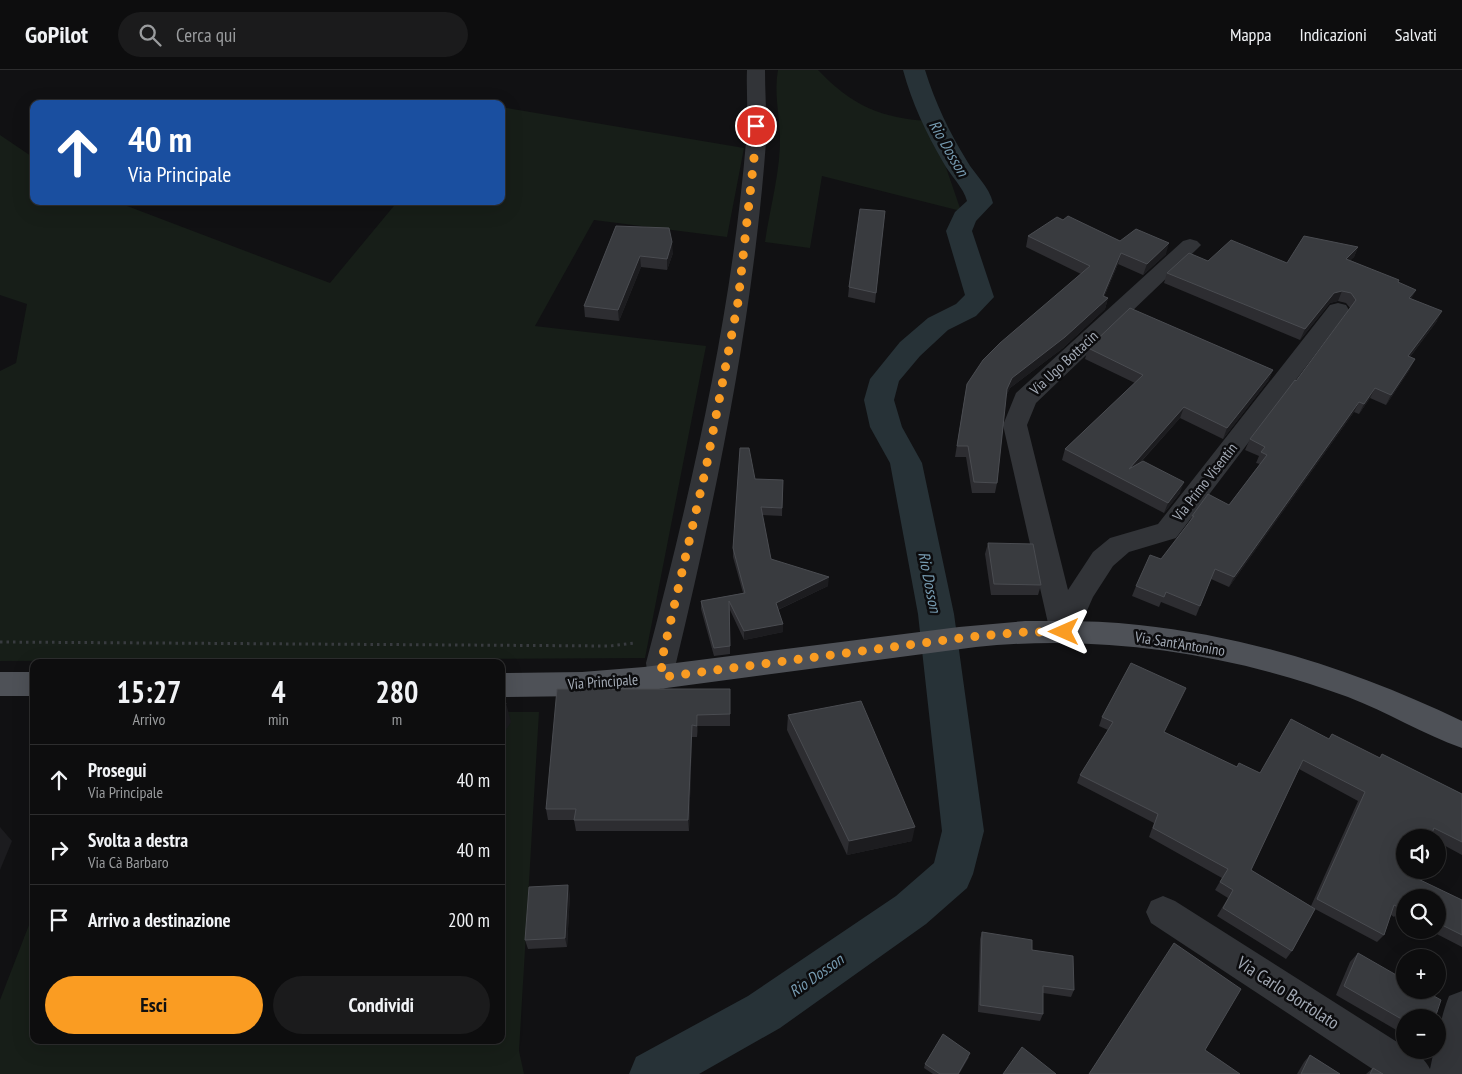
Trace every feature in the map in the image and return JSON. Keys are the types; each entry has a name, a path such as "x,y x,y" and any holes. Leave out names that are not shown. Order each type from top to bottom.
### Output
{"main road":[{"name":"Via Sant'Antonino","path":"884,648 1025,632 1064,632 1146,637 1247,655 1346,685 1422,716 1462,735"},
{"name":"Via Principale","path":"505,684 552,685 663,677 884,648"},
{"path":"0,684 30,684"}],"street":[{"path":"663,677 661,663 675,610 706,468 738,302 756,140 756,70"},
{"name":"Via Ugo Bottacin","path":"1064,632 1015,425 1025,399 1190,244"},
{"name":"Via Primo Visentin","path":"1064,632 1080,593 1103,559 1120,545 1167,531 1338,310"},
{"name":"Via Carlo Bortolato","path":"1163,912 1413,1074"},
{"path":"1447,1074 1462,1009"}],"path":[{"path":"0,642 610,646 635,643 640,638 645,624 651,619 675,610"}],"shaded area":[{"path":"778,70 818,70 843,92 868,108 897,117 930,121 961,211 822,176 810,248 765,242 780,148 777,94"},
{"path":"505,108 744,148 727,237 594,220 535,326 706,346 645,658 30,659 30,661 0,661 0,371 16,363 27,304 0,295 0,135 30,155 30,205 125,205 330,283 395,205 505,205"},
{"path":"505,712 539,712 519,1051 524,1074 0,1074 0,1000 30,922 30,1044 505,1044"}],"building":[{"path":"860,209 885,211 876,293 849,287"},
{"path":"1068,216 1120,241 1136,229 1169,243 1147,264 1121,253 1103,296 1108,298 1065,337 1012,378 1007,389 997,483 974,482 968,446 957,446 967,384 983,360 1000,343 1090,266 1028,236 1057,217 1063,220"},
{"path":"616,226 669,228 672,242 667,259 640,256 618,310 584,306"},
{"path":"1304,236 1358,247 1346,259 1399,280 1398,282 1416,290 1409,298 1442,311 1408,356 1415,359 1391,395 1375,388 1364,404 1359,402 1234,577 1215,569 1200,606 1166,592 1164,597 1136,586 1150,555 1161,559 1194,516 1192,516 1208,494 1229,505 1267,455 1261,452 1265,447 1250,439 1356,300 1351,293 1342,291 1334,293 1305,329 1167,273 1189,253 1208,261 1231,240 1287,263"},
{"path":"1130,308 1273,370 1227,428 1184,407 1129,469 1143,461 1184,482 1168,503 1065,449 1143,375 1088,348"},
{"path":"740,448 749,448 755,479 783,480 782,508 761,507 771,559 829,577 776,603 783,624 744,631 729,601 730,646 714,648 701,601 745,593 733,548"},
{"path":"988,543 1033,544 1041,585 994,584"},
{"path":"1131,663 1186,688 1164,732 1237,767 1239,763 1260,773 1291,719 1329,739 1332,734 1380,758 1382,754 1462,794 1462,842 1446,834 1446,829 1396,829 1396,879 1418,879 1439,889 1396,889 1396,906 1394,905 1384,935 1317,899 1365,792 1303,760 1251,870 1315,909 1292,951 1223,908 1233,890 1220,882 1228,869 1153,828 1158,814 1080,775 1113,722 1102,717"},
{"path":"557,689 730,689 730,714 697,715 697,726 692,725 688,820 574,820 576,809 546,809"},
{"path":"861,701 915,827 849,841 788,715"},
{"path":"568,885 565,938 525,940 529,887"},
{"path":"1446,892 1462,900 1462,935 1446,927"},
{"path":"982,932 1032,940 1032,950 1073,956 1074,990 1043,986 1043,1014 980,1005"},
{"path":"1174,943 1241,989 1205,1050 1240,1074 1089,1074"},
{"path":"1358,953 1396,975 1396,999 1441,1000 1438,1009 1396,1009 1396,1016 1344,986"},
{"path":"943,1034 970,1053 958,1074 940,1074 925,1064"},
{"path":"1022,1047 1056,1074 1003,1074"},
{"path":"1310,1055 1340,1074 1301,1074"},
{"path":"1373,1068 1383,1074 1370,1074"}],"waterway":[{"name":"Rio Dosson","path":"653,1074 764,1012 911,910 952,874 963,831 936,614 906,463 886,427 879,400 885,379 910,349 938,324 966,310 980,297 959,231 964,218 980,203 975,190 963,175 934,124 914,70"}],"route":[{"path":"756,126 738,302 706,468 675,610 661,663 663,677 969,637 1025,632 1064,632"}]}
